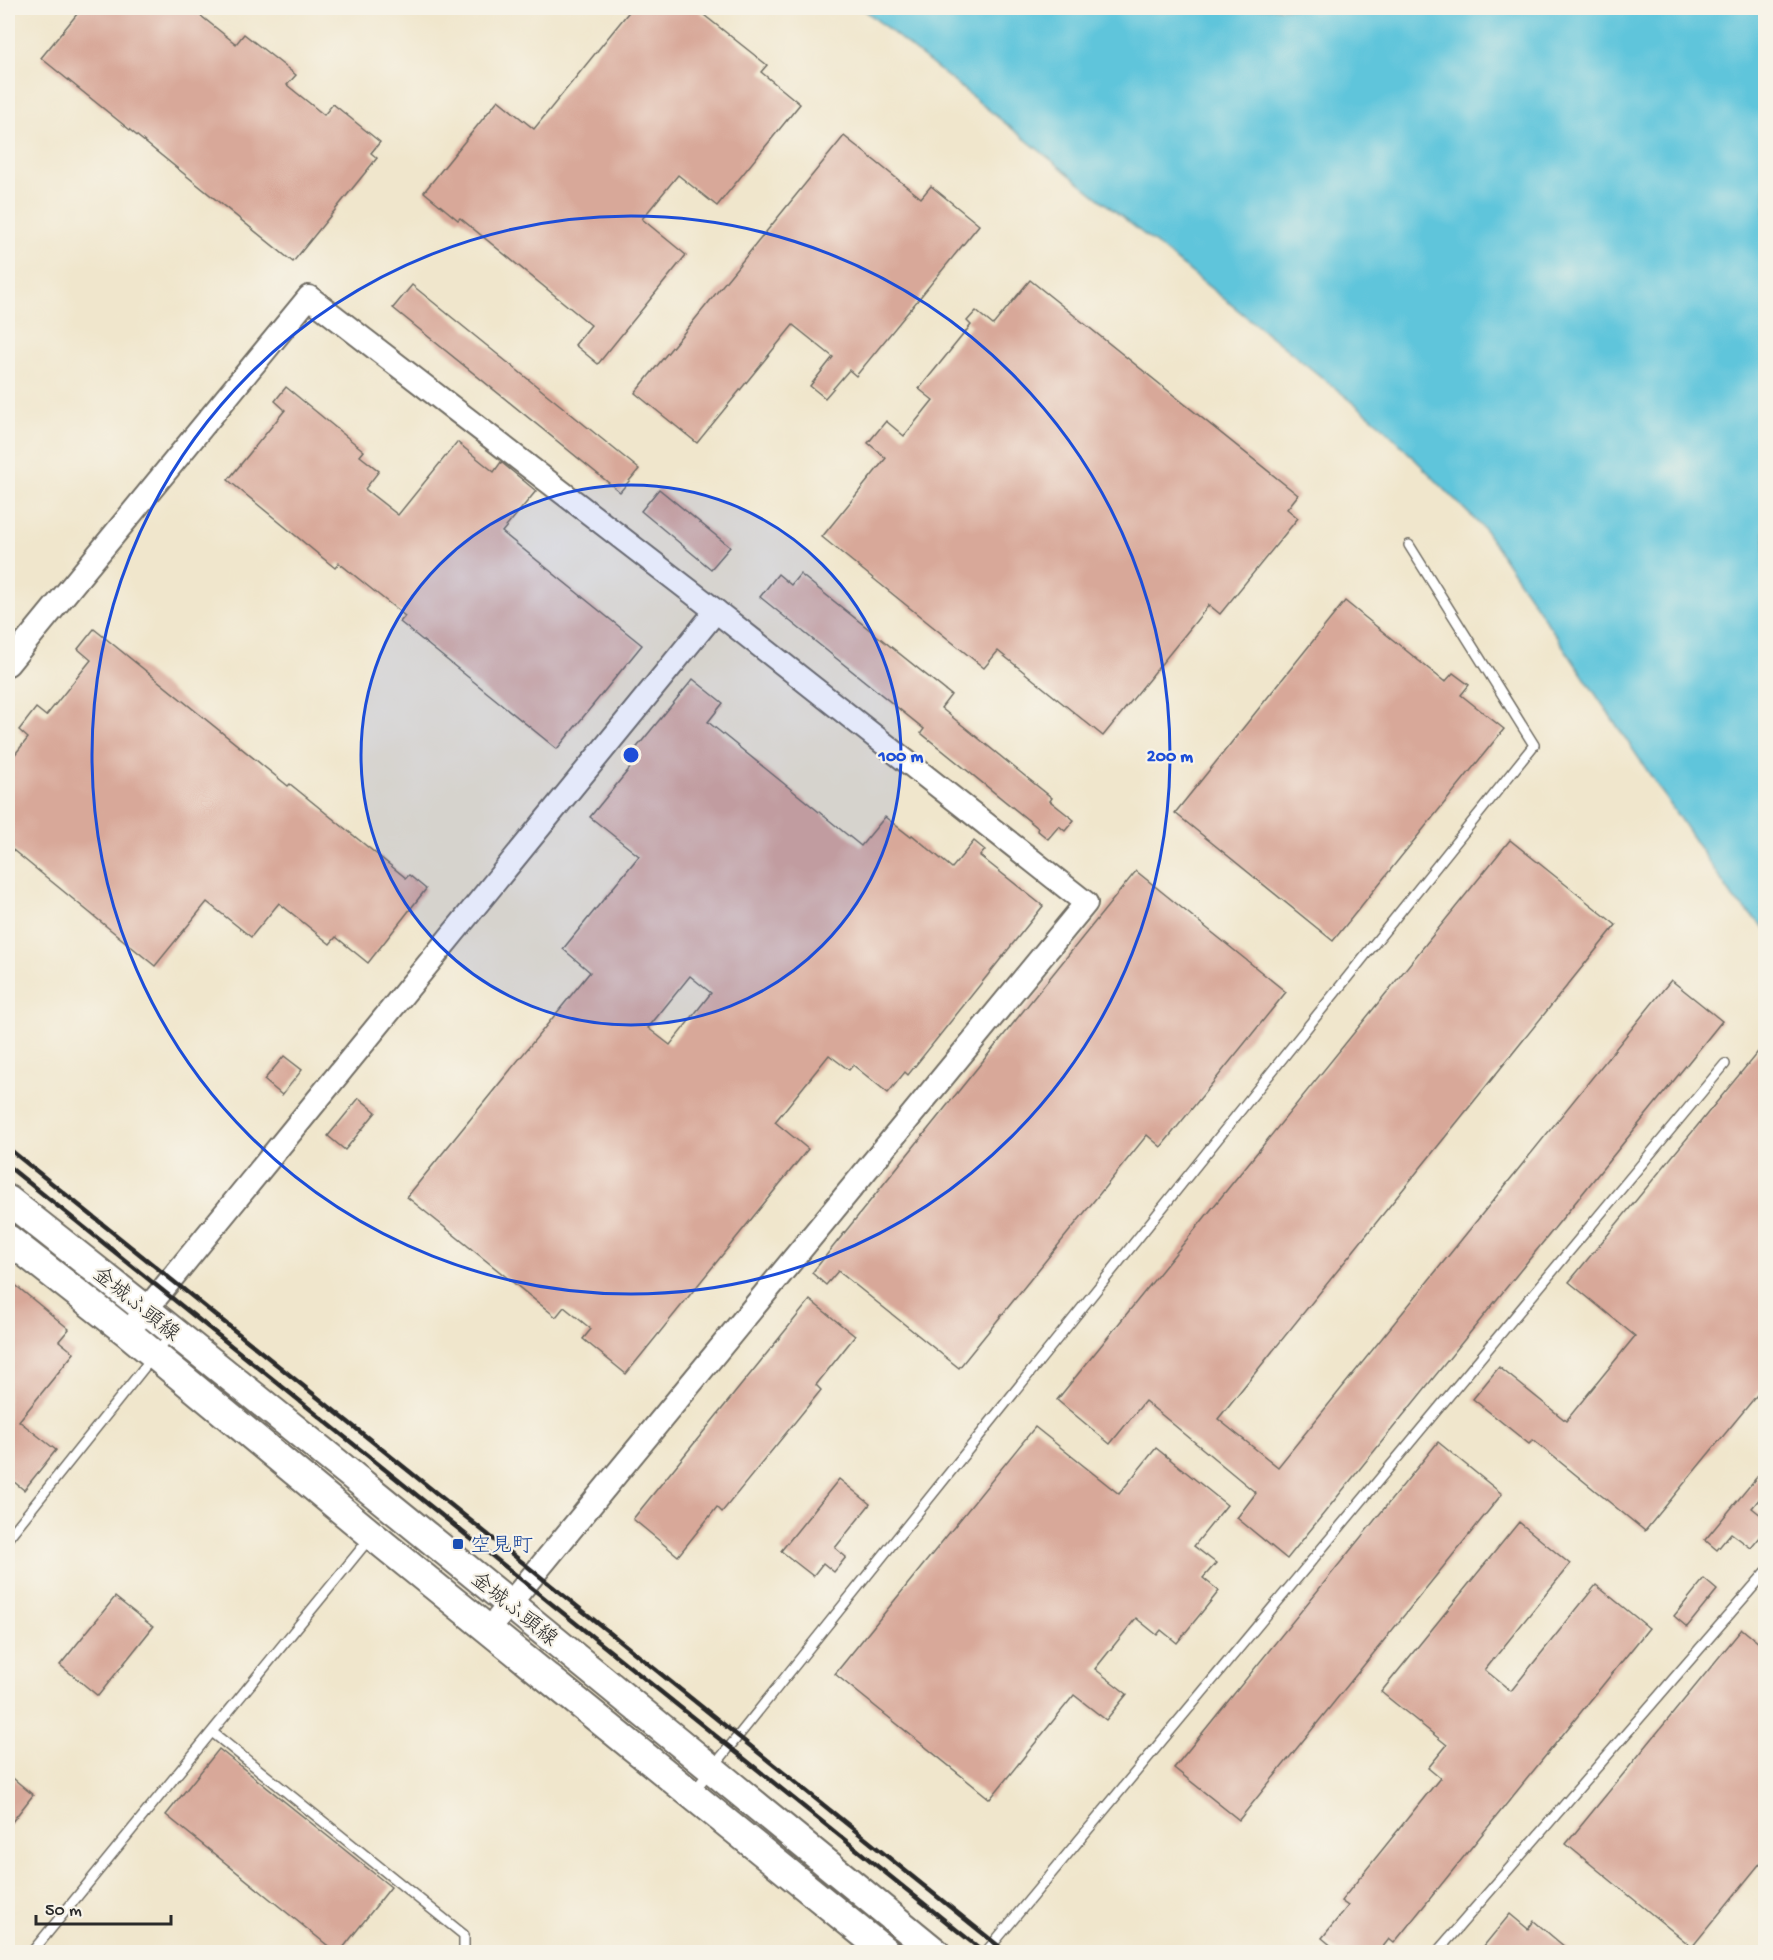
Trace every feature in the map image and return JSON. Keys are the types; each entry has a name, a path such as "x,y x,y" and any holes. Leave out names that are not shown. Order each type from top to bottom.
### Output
{"main road":[{"name":"金城ふ頭線","path":"8,1200 511,1604 935,1953"},
{"name":"金城ふ頭線","path":"8,1239 128,1333 373,1536 886,1953"}],"street":[{"path":"8,664 309,297 716,611 1086,903 489,1629"},
{"path":"128,1333 716,611"}],"lane":[{"path":"690,1795 1534,745 1409,545"},
{"path":"986,1953 1725,1064"},
{"path":"8,1538 173,1331"},
{"path":"32,1953 373,1536"},
{"path":"1437,1953 1766,1572"},
{"path":"212,1732 464,1935 464,1953"}],"water":[{"path":"862,8 1765,8 1765,928 1734,899 1484,529 1380,424"}],"building":[{"path":"82,8 191,8 236,44 244,34 296,75 287,85 324,115 333,104 380,142 371,153 377,158 293,262 41,58"},
{"path":"632,8 695,8 767,65 761,72 800,104 717,206 678,175 642,219 686,255 598,364 575,345 591,325 460,218 458,220 424,192 498,100 534,129"},
{"path":"844,136 921,198 931,186 979,225 856,376 849,370 825,398 810,386 833,357 793,325 697,443 635,393"},
{"path":"1030,280 1298,495 1287,509 1298,518 1220,614 1209,605 1103,736 998,651 984,668 822,537 886,458 868,443 886,421 904,436 933,400 919,389 971,325 967,321 976,311 993,325"},
{"path":"412,285 639,469 620,492 393,308"},
{"path":"286,387 364,451 360,456 379,471 365,489 398,515 457,442 494,472 501,462 536,491 502,532 642,645 557,749 400,622 405,616 339,563 335,568 228,480 285,410 275,401"},
{"path":"659,489 730,547 711,569 641,511"},
{"path":"778,574 791,585 800,574 951,695 941,708 1052,798 1050,801 1074,820 1065,831 1059,826 1048,839 1037,830 1038,828 921,733 924,729 760,597"},
{"path":"1345,601 1445,682 1453,673 1469,685 1461,695 1504,729 1333,941 1175,813"},
{"path":"94,629 288,786 290,784 406,878 409,875 426,889 368,963 336,937 330,944 279,903 251,937 207,902 155,966 8,846 8,763 28,738 19,730 36,708 46,716 91,660 78,649"},
{"path":"693,679 723,703 708,722 861,846 885,817 911,837 912,835 952,868 974,841 985,850 980,856 1043,906 908,1075 905,1072 888,1093 853,1065 849,1070 829,1055 775,1122 808,1149 626,1374 583,1339 591,1329 564,1307 556,1317 407,1197 590,972 563,949 639,856 590,817 635,762 629,757","holes":["690,976 711,993 670,1045 648,1028"]},
{"path":"1510,840 1616,925 1218,1419 1278,1467 1671,980 1722,1021 1287,1559 1237,1518 1256,1493 1145,1401 1110,1444 1057,1400"},
{"path":"1136,871 1286,992 1161,1147 1147,1135 959,1368 838,1271 826,1285 812,1273"},
{"path":"1766,1042 1766,1384 1645,1531 1533,1440 1529,1444 1473,1399 1499,1367 1566,1421 1635,1336 1569,1282"},
{"path":"284,1056 302,1070 282,1095 264,1080"},
{"path":"359,1098 376,1112 345,1150 328,1136"},
{"path":"8,1279 69,1329 59,1341 74,1353 19,1421 56,1450 24,1490 8,1477"},
{"path":"810,1300 855,1336 816,1385 821,1390 722,1512 717,1507 678,1556 633,1519"},
{"path":"1035,1427 1119,1494 1156,1448 1227,1505 1194,1546 1216,1563 1203,1578 1219,1591 1177,1643 1161,1630 1157,1635 1136,1618 1095,1669 1127,1694 1106,1720 1074,1695 990,1799 835,1674"},
{"path":"1438,1442 1502,1494 1239,1820 1174,1768"},
{"path":"1766,1466 1766,1491 1752,1508 1766,1519 1766,1530 1751,1548 1731,1533 1717,1550 1705,1540"},
{"path":"839,1479 870,1504 835,1548 846,1557 834,1572 823,1563 813,1576 781,1551"},
{"path":"1519,1522 1570,1564 1485,1670 1511,1691 1596,1585 1649,1628 1394,1943 1389,1939 1378,1953 1340,1953 1322,1938 1348,1906 1341,1901 1440,1778 1428,1768 1447,1745 1381,1692"},
{"path":"1704,1579 1717,1590 1687,1627 1674,1616"},
{"path":"115,1597 153,1627 98,1696 60,1665"},
{"path":"1742,1629 1766,1649 1766,1856 1692,1947 1566,1844"},
{"path":"219,1749 391,1887 339,1953 166,1815"},
{"path":"8,1774 33,1795 8,1827"},
{"path":"1510,1914 1528,1929 1534,1921 1572,1953 1478,1953"}],"railway":[{"path":"8,1148 1006,1952"},
{"path":"8,1166 984,1952"}],"place":[{"name":"空見町","path":"458,1544"}]}
